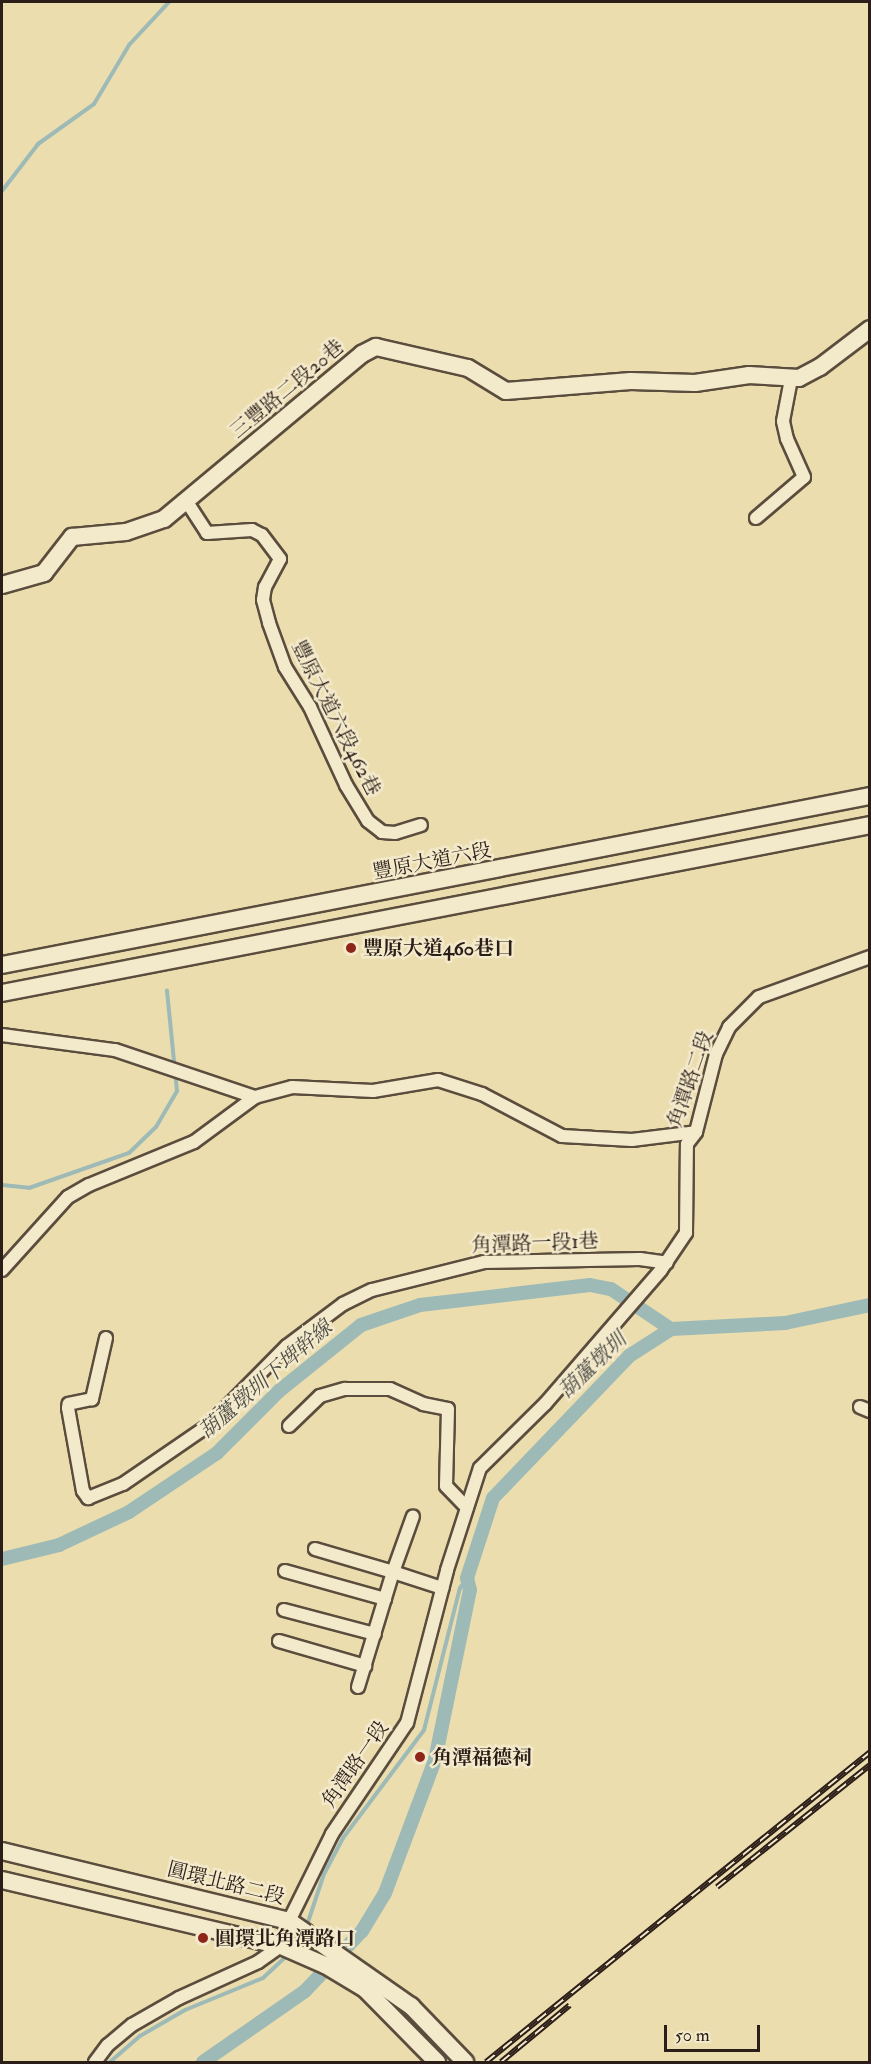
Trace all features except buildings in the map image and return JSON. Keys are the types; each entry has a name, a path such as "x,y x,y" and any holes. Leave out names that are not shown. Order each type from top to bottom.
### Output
{"street":[{"name":"三豐路二段20巷","path":"2,585 44,573 72,537 151,526 187,502 362,354 376,347 468,368 506,391 631,381 695,382 748,375 791,379 820,367 870,329"},
{"path":"756,518 804,477 787,439 783,421 791,379"},
{"name":"豐原大道六段462巷","path":"187,502 207,533 252,530 262,535 280,559 265,587 263,600 269,623 285,667 310,707 346,785 368,821 382,832 395,833 421,825"},
{"name":"豐原大道六段","path":"2,965 870,796"},
{"path":"2,993 870,825"},
{"name":"角潭路二段","path":"612,1323 664,1266 686,1233 687,1144 696,1132 717,1054 729,1027 744,1009 784,985 870,957"},
{"path":"2,1035 115,1050 255,1097"},
{"path":"2,1270 68,1197 88,1185 194,1142 255,1097 292,1087 373,1091 438,1080 482,1094 562,1136 652,1139 696,1132"},
{"name":"角潭路一段1巷","path":"106,1338 92,1399 69,1404 68,1408 83,1491 88,1498 123,1485 209,1425 287,1346 331,1312 372,1290 484,1262 640,1259 664,1266"},
{"name":"角潭路一段","path":"281,1946 289,1921 332,1833 407,1723 442,1588 480,1468 545,1404 612,1323"},
{"path":"289,1426 320,1396 345,1389 390,1389 423,1404 448,1409 451,1419 446,1486 467,1508"},
{"path":"358,1687 393,1572 413,1516"},
{"path":"315,1549 442,1588"},
{"path":"285,1571 385,1599"},
{"path":"284,1610 375,1634"},
{"path":"279,1641 365,1666"},
{"name":"圓環北路二段","path":"2,1851 289,1921 460,2056"},
{"name":"圓環北路二段","path":"2,1880 281,1946 369,1983 438,2062"},
{"path":"95,2062 108,2045 132,2025 179,1998 258,1962 281,1946"},
{"path":"438,2062 460,2056"}],"waterway":[{"path":"2,191 38,144 94,104 129,45 169,2"},
{"path":"2,1185 29,1188 129,1153 156,1127 177,1091 167,990"},
{"name":"葫蘆墩圳下埤幹線","path":"2,1559 59,1545 129,1512 217,1453 279,1391 361,1325 420,1305 590,1285 611,1289 671,1329"},
{"name":"葫蘆墩圳","path":"203,2062 305,1991 362,1931 385,1893 435,1760 470,1590 467,1578 493,1498 629,1356 671,1329 785,1323 870,1305"},
{"path":"306,1928 324,1874 343,1838 424,1730 460,1588 467,1578"},
{"path":"110,2062 140,2036 185,2010 263,1978 289,1954"}],"railway":[{"path":"486,2062 870,1752"},
{"path":"717,1887 870,1765"},
{"path":"501,2062 570,2005"}],"place":[{"name":"豐原大道460巷口","path":"351,948"},
{"name":"角潭福德祠","path":"420,1757"},
{"name":"圓環北角潭路口","path":"203,1938"}]}
